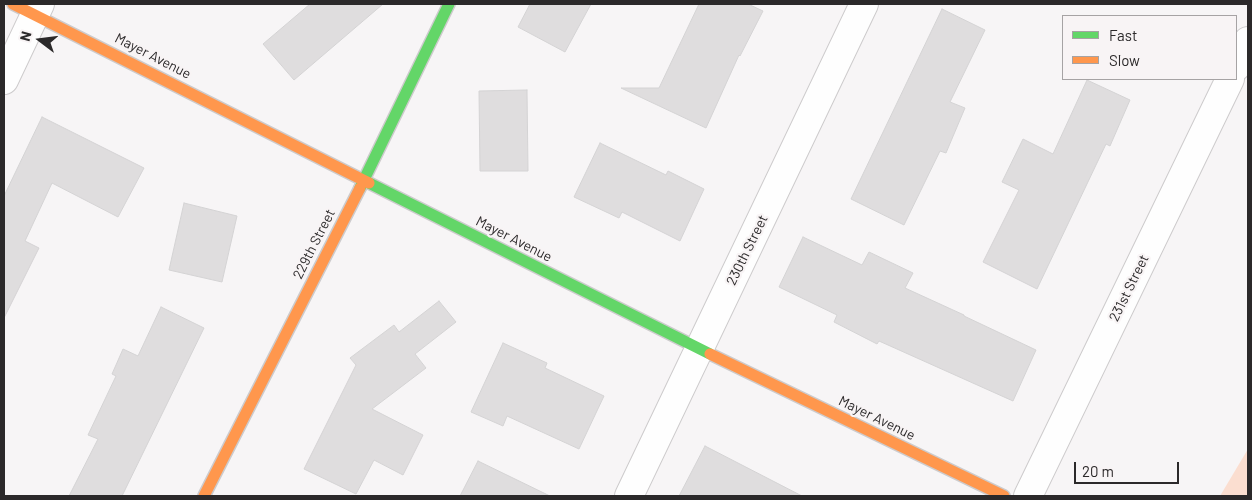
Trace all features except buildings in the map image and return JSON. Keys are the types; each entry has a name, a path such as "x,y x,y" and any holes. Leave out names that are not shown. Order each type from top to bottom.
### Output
{"street":[{"name":"229th Street","path":"204,496 364,180 450,4"},
{"name":"230th Street","path":"629,496 864,4"},
{"name":"Mayer Avenue","path":"29,7 364,180 699,349 1004,496"},
{"path":"4,80 29,7"},
{"path":"1237,65 1248,41"},
{"name":"231st Street","path":"1028,496 1230,80"}],"shaded area":[{"path":"1248,449 1248,496 1220,496"}],"traffic: fast":[{"path":"360,188 449,4"},
{"path":"369,183 710,354"}],"traffic: slow":[{"path":"13,4 369,183"},
{"path":"204,496 360,188"},
{"path":"710,354 1004,496"}]}
